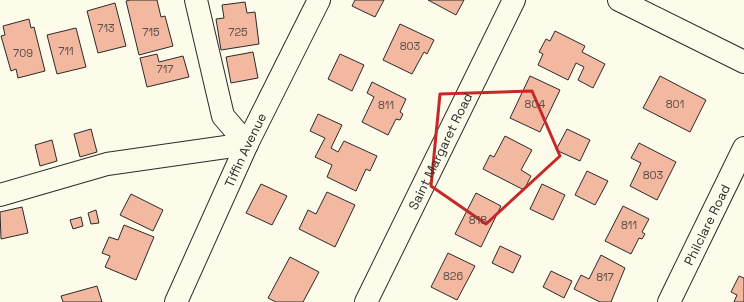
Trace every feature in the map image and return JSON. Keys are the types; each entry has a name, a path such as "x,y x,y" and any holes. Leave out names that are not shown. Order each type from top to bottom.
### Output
{"street":[{"path":"196,0 223,116 247,144"},
{"name":"Tiffin Avenue","path":"176,302 247,144 319,0"},
{"name":"Saint Margaret Road","path":"366,302 514,0"},
{"path":"619,0 744,62"},
{"path":"0,195 107,164 247,144"},
{"name":"Philclare Road","path":"669,302 744,148"}],"highlighted area":[{"path":"532,91 560,156 486,224 431,186 440,94"}],"building":[{"path":"157,0 161,17 165,16 173,46 139,55 126,1"},
{"path":"355,0 384,0 375,17 352,6"},
{"path":"428,0 464,0 456,15"},
{"path":"245,2 247,13 255,12 259,44 221,50 216,19 224,18 222,5"},
{"path":"115,3 126,46 98,53 87,11"},
{"path":"29,19 31,28 34,27 45,71 18,78 16,69 11,71 1,36 5,35 3,26"},
{"path":"400,24 434,40 427,54 424,52 412,74 383,60"},
{"path":"76,28 86,67 57,74 47,35"},
{"path":"555,31 585,46 582,52 605,64 593,88 578,80 584,67 576,63 568,80 538,65 543,54 539,52 546,39 550,41"},
{"path":"253,52 258,78 231,83 226,57"},
{"path":"157,54 159,62 183,56 189,77 147,87 140,58"},
{"path":"340,54 364,65 352,91 328,79"},
{"path":"530,76 560,90 540,132 510,118"},
{"path":"660,76 706,100 690,132 643,108"},
{"path":"372,82 406,99 400,112 403,114 400,120 396,119 388,135 362,122 374,97 367,93"},
{"path":"318,114 342,125 331,148 338,152 344,141 377,156 370,171 366,169 356,191 327,177 332,165 315,157 325,138 310,131"},
{"path":"91,129 97,152 80,157 74,134"},
{"path":"567,129 590,140 580,161 556,150"},
{"path":"505,136 532,150 521,170 531,176 524,190 483,169 490,155 494,157"},
{"path":"52,140 57,161 40,166 35,145"},
{"path":"639,143 676,162 657,200 630,186 641,163 631,158"},
{"path":"587,171 608,181 595,205 575,195"},
{"path":"261,184 287,196 272,225 246,213"},
{"path":"542,184 565,195 553,220 530,209"},
{"path":"327,192 355,205 335,247 299,229 308,210 316,214"},
{"path":"476,193 501,206 481,247 455,234"},
{"path":"131,194 163,210 153,231 120,215"},
{"path":"623,206 649,219 642,232 645,234 642,239 639,238 631,254 605,241"},
{"path":"22,207 28,233 1,239 0,212"},
{"path":"96,210 99,223 91,224 88,213"},
{"path":"81,217 83,226 73,229 70,220"},
{"path":"124,225 154,237 136,280 105,267 110,256 102,253 109,237 118,240"},
{"path":"500,246 521,256 513,273 492,263"},
{"path":"448,253 475,266 457,300 431,287"},
{"path":"601,255 625,268 611,302 600,302 574,289 581,275 589,279"},
{"path":"290,257 319,272 303,302 276,302 268,298"},
{"path":"551,271 572,281 564,298 543,287"},
{"path":"739,276 744,278 744,302 734,302 737,295 731,292"},
{"path":"97,286 102,302 63,302 61,296"}]}
